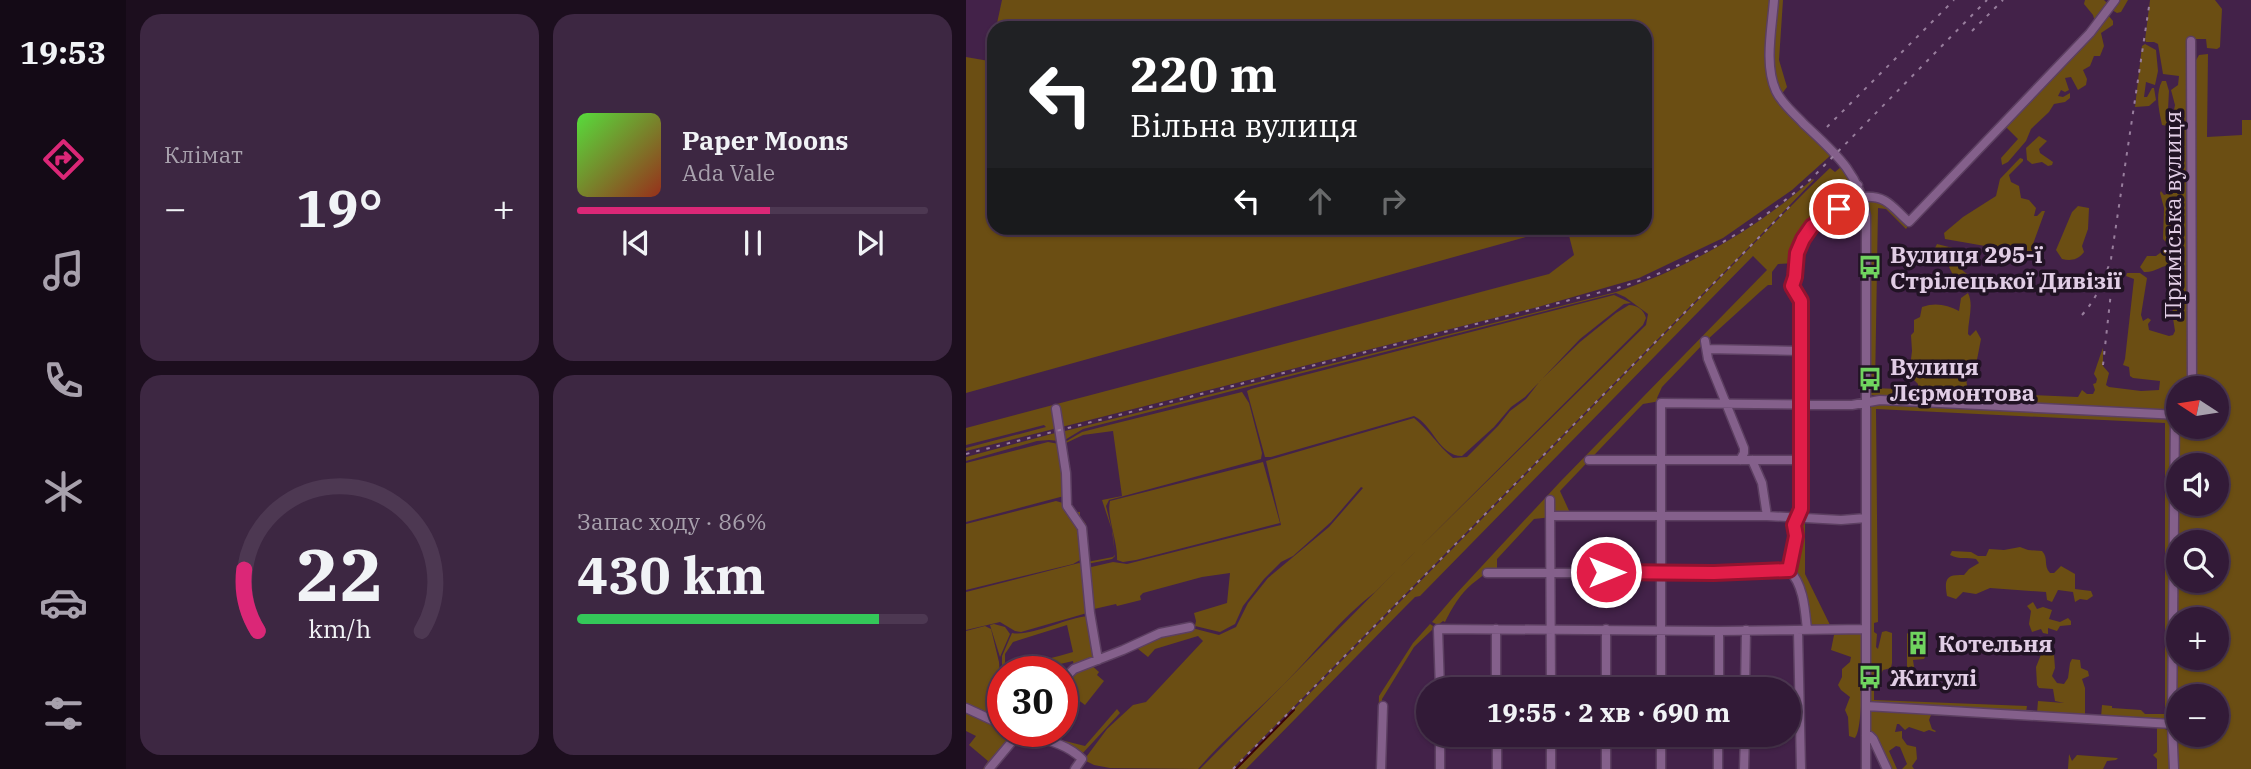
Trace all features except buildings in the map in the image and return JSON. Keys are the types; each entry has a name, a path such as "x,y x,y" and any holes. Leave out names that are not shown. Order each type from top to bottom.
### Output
{"street":[{"path":"1774,0 1771,65 1776,90 1792,112 1838,157 1858,185 1863,197 1866,769"},
{"path":"1863,197 1883,198 1909,222 2090,33 2115,0"},
{"name":"Приміська вулиця","path":"2192,41 2192,376"},
{"path":"1858,185 1850,195 1849,204 1862,215"},
{"path":"1789,570 1796,536 1794,525 1800,517 1801,301 1792,286 1799,246 1812,226 1833,211 1839,209 1862,215"},
{"path":"1740,460 1744,448 1708,359 1706,345 1801,351"},
{"path":"1661,677 1661,403 1852,405 1880,400 2166,414"},
{"path":"1056,409 1066,473 1067,506 1082,528 1090,613 1098,660"},
{"path":"2173,684 2177,439"},
{"path":"1589,460 1801,460"},
{"path":"1752,460 1762,483 1767,516"},
{"path":"1550,500 1551,677"},
{"path":"1550,516 1767,516 1841,520 1866,518"},
{"path":"1487,573 1714,573 1789,570 1796,577 1800,591 1803,631 1801,769"},
{"path":"1078,667 1160,633 1190,626"},
{"path":"1440,677 1438,629 1866,629"},
{"path":"1496,629 1496,677"},
{"path":"1606,629 1606,677"},
{"path":"1745,677 1746,630"},
{"path":"1719,631 1719,677"},
{"path":"1381,769 1383,706"},
{"path":"1866,706 2166,724"},
{"path":"966,708 987,718"},
{"path":"1866,735 1873,740 1887,769"},
{"path":"989,769 1007,747"},
{"path":"1065,747 1082,759 1075,769"},
{"path":"1440,747 1440,769"},
{"path":"1497,747 1497,769"},
{"path":"1551,747 1551,769"},
{"path":"1606,747 1606,769"},
{"path":"1661,747 1661,769"},
{"path":"1718,747 1718,769"},
{"path":"1744,769 1745,747"},
{"path":"2173,747 2174,769"}],"shaded area":[{"path":"1002,0 1772,0 1771,85 1831,155 1792,190 1723,238 1639,278 1538,307 966,451 966,448 1046,427 1044,425 966,445 966,428 1549,274 1574,255 1569,235 1652,235 1652,21 998,21"},
{"path":"1776,0 1783,0 1779,60 1787,87 1781,95 1773,70"},
{"path":"2085,0 2104,0 2108,4 2112,0 2128,0 2121,12 2112,10 2108,15 2113,25 2101,33 2104,46 2100,56 2094,56 2090,66 2083,70 2087,79 2086,85 2078,90 2071,77 2065,78 2069,90 2061,90 2058,96 2063,97 2070,93 2070,98 2054,104 2031,129 2026,141 2008,162 2002,165 2001,158 2018,139 2005,126 2095,22 2084,4"},
{"path":"2150,0 2215,0 2222,9 2220,47 2207,48 2206,39 2190,39 2190,376 2166,376 2166,412 1870,395 1867,204 1878,198 1909,225 1906,229 1886,209 1878,208 1875,388 1918,390 1918,384 1909,375 1914,320 1920,317 1922,307 1927,305 1941,305 1959,311 1961,298 1968,293 1971,308 1968,334 1970,336 1976,330 1981,339 1975,370 1966,377 1967,386 1980,388 1983,393 2078,397 2082,390 2093,394 2093,384 2097,379 2094,374 2103,348 2103,366 2109,373 2106,385 2141,391 2159,390 2160,381 2133,378 2130,376 2129,367 2123,365 2134,279 2126,276 2127,273 2140,273 2147,278 2141,315 2143,321 2148,318 2151,320 2148,324 2149,330 2169,336 2175,331 2172,312 2176,302 2176,265 2167,265 2148,272 2144,272 2140,267 2147,256 2156,256 2164,250 2177,252 2177,240 2166,242 2163,239 2164,208 2160,193 2170,193 2170,181 2175,169 2175,133 2173,127 2162,125 2158,97 2162,81 2166,81 2169,91 2168,110 2173,115 2175,105 2171,90 2178,85 2179,76 2163,74 2158,44 2145,40"},
{"path":"2145,44 2156,50 2158,71 2155,85 2146,82 2144,97 2154,88 2156,100 2149,106 2135,107 2142,46"},
{"path":"2208,54 2207,137 2242,135 2242,120 2251,120 2251,769 2175,769 2175,747 2229,747 2229,684 2176,684 2176,670 2229,670 2229,607 2177,607 2177,593 2229,593 2229,530 2178,530 2178,516 2229,516 2229,453 2179,453 2179,439 2230,439 2230,376 2193,376 2195,62 2199,55"},
{"path":"966,57 987,61 987,235 1533,235 966,393"},
{"path":"2039,136 2047,141 2039,149 2040,153 2053,162 2052,165 2048,166 2042,162 2032,164 2027,160 2026,148"},
{"path":"2020,158 2023,161 2009,175 2011,182 2019,186 2021,198 2029,200 2036,208 2034,216 2045,211 2033,244 2036,248 2034,252 2031,254 1945,239 1944,233 1996,196 2000,179"},
{"path":"1842,166 1858,192 1862,211 1838,207 1815,222 1795,263 1778,264 1772,272 1772,285 1768,285 1707,340 1662,387 1657,398 1660,401 1643,404 1560,491 1571,515 1534,519 1497,559 1497,571 1490,569 1468,588 1445,622 1438,625 1432,622 1560,482 1767,270 1753,256 1420,596 1415,597 1246,769 1235,769 1806,191 1830,168 1835,172"},
{"path":"1813,179 1753,243 1232,769 1200,769 1646,325 1648,314 1616,293 1083,429 1063,441 1061,432 1616,292 1670,271 1720,245 1768,215"},
{"path":"2078,206 2089,208 2088,229 2082,246 2084,252 2074,259 2062,259 2056,250 2072,212"},
{"path":"1937,244 1973,253 1972,258 1960,259 1962,270 1967,274 1962,282 1949,286 1946,284 1947,278 1953,275 1949,267 1952,258 1949,253 1938,253 1935,248"},
{"path":"1614,295 1631,303 1624,304 1580,339 1525,397 1511,407 1494,427 1462,456 1447,451 1421,420 1414,416 1265,457 1247,391 1251,389"},
{"path":"1629,305 1644,313 1646,318 1643,325 1350,614 1198,769 1110,768 1084,760 1107,729 1133,705 1146,702 1203,641 1198,636 1155,649 1148,657 1137,645 1160,634 1188,627 1219,635 1236,627 1248,603 1268,578 1329,527 1363,488 1361,487 1331,522 1264,579 1243,606 1235,624 1220,632 1195,626 1194,613 1227,603 1230,573 1202,577 1143,593 1141,600 1094,609 1099,640 1095,640 1087,568 1113,562 1127,564 1281,525 1266,461 1414,418 1453,458 1467,457 1580,342"},
{"path":"1242,392 1249,403 1262,453 1261,459 1109,500 1106,506 1112,530 1102,500 1122,496 1113,431 1083,435 1066,443 1072,512 1080,512 1080,515 1075,515 1069,510 1065,442 1082,432"},
{"path":"1873,404 2166,418 2166,439 2173,439 2172,453 2166,453 2165,480 2165,423 1876,409 1878,622 1874,623 1874,632 1877,634 1878,649 1882,632 1892,633 1892,663 1891,668 1874,677 1874,700 2027,706 2026,712 1869,703 1869,409"},
{"path":"1059,432 1060,441 1037,441 966,461 966,457"},
{"path":"1048,442 1061,447 1064,496 966,522 966,463"},
{"path":"1263,462 1280,523 1136,560 1117,560 1110,501"},
{"path":"2166,483 2166,516 2171,516 2171,530 2166,530 2166,593 2171,593 2170,607 2166,607 2166,670 2170,670 2170,684 2166,684 2166,717 2160,721 2101,717 2102,705 2141,710 2145,714 2165,714"},
{"path":"1056,501 1063,503 1080,531 1082,559 1073,564 966,590 966,524"},
{"path":"1805,519 1805,574 1831,627 1811,627 1792,568 1797,522"},
{"path":"1083,520 1086,524 1087,562 1115,555 1112,559 1087,564"},
{"path":"2020,547 2042,551 2050,573 2054,573 2061,566 2075,574 2075,589 2091,591 2093,596 2075,602 2073,592 2058,590 2052,602 2047,600 2046,592 1990,588 1976,594 1963,592 1956,599 1947,596 1948,579 1953,575 1964,575 1979,563 1976,559 1950,555 1952,551 1986,556 1989,549"},
{"path":"1082,564 1087,613 1021,632 1000,622 966,630 966,592"},
{"path":"2033,602 2037,609 2043,607 2052,610 2049,619 2060,622 2068,618 2071,625 2060,626 2057,631 2048,628 2048,634 2041,629 2032,632 2029,624 2031,611 2027,606"},
{"path":"1088,616 1094,655 1092,659 1078,665 1078,656 1059,656 1073,652 1067,625 1013,642 1005,656 1002,656 1012,633 1028,632"},
{"path":"1430,624 1433,626 1432,630 1414,647 1382,699 1380,769 1377,769 1379,696 1413,643"},
{"path":"990,625 1005,627 1010,634 1000,656 1000,656"},
{"path":"985,626 991,629 998,656 987,656 987,716 966,706 966,631"},
{"path":"1837,632 1863,633 1860,720 1855,738 1849,736 1845,710 1850,697 1838,685 1842,669 1850,662 1851,657 1831,650"},
{"path":"1907,633 1911,636 1913,646 1925,646 1928,651 1924,659 1913,660 1914,667 1909,675 1907,674"},
{"path":"2042,652 2054,655 2055,668 2052,676 2057,683 2064,684 2068,678 2072,659 2080,660 2081,668 2088,671 2089,676 2082,679 2085,688 2085,715 2037,713 2038,701 2064,703 2055,701 2053,689 2039,688 2037,685 2036,667"},
{"path":"1090,664 1104,681 1085,705 1078,700 1078,670"},
{"path":"1117,709 1120,713 1081,755 1069,747 1078,747 1078,744 1085,746"},
{"path":"1870,710 1952,713 1947,716 1931,715 1929,720 1935,732 1909,727 1905,730 1897,724 1895,732 1902,731 1902,738 1907,745 1916,747 1917,759 1912,766 1914,769 1902,769 1907,764 1900,747 1896,746 1889,751 1897,769 1889,769 1868,733"},
{"path":"966,712 987,720 987,747 1004,747 987,769 983,769 988,761 969,745 976,736 966,731"},
{"path":"1985,718 2162,727 2166,730 2166,747 2171,747 2173,769 2157,769 2157,759 2153,755 2157,752 2157,728"},
{"path":"2069,754 2072,761 2077,755 2118,758 2107,761 2103,769 2068,769"}],"waterway":[{"path":"1236,769 1294,710"}],"railway":[{"path":"1827,127 1954,0"},
{"path":"966,454 1617,288 1670,269 1745,229 1812,178 1987,0"},
{"path":"1972,31 2003,0"},
{"path":"2082,315 2100,288 2111,259 2150,0"},
{"path":"1233,769 1792,204"},
{"path":"2103,365 2113,274"}],"place":[{"name":"Вулиця 295-ї Стрілецької Дивізії","path":"1870,267"},
{"name":"Вулиця Лєрмонтова","path":"1870,379"},
{"name":"Котельня","path":"1918,643"},
{"name":"Жигулі","path":"1870,677"}],"route":[{"path":"1606,572 1714,573 1789,570 1796,536 1794,525 1800,517 1801,509 1801,301 1792,286 1797,253 1803,239 1812,226 1839,209"}]}
